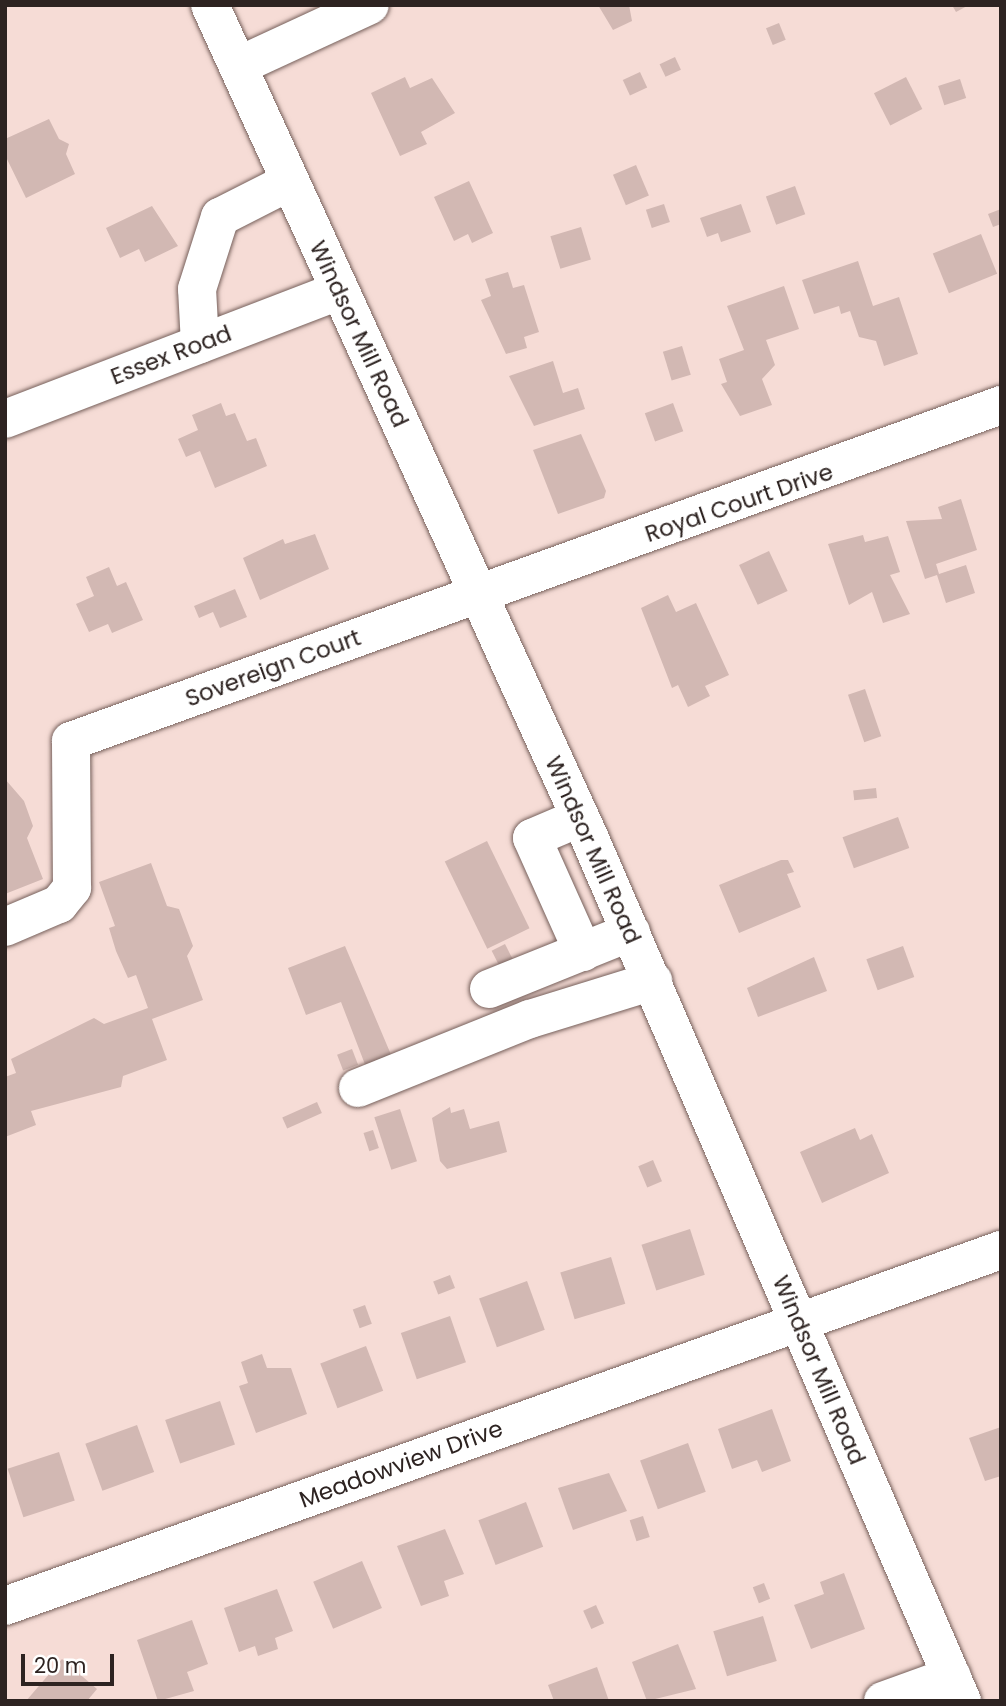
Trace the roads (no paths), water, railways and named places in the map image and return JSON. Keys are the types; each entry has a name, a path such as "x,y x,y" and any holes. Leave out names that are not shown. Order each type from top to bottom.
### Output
{"street":[{"name":"Windsor Mill Road","path":"210,5 653,981 957,1688"},
{"path":"238,65 370,5"},
{"path":"200,344 197,289 220,217 289,182"},
{"name":"Essex Road","path":"5,419 338,291"},
{"name":"Royal Court Drive","path":"476,596 1001,405"},
{"name":"Sovereign Court","path":"5,927 58,904 72,888 71,741 476,596"},
{"path":"579,818 531,838 583,951"},
{"path":"489,989 631,932"},
{"path":"358,1088 530,1019 653,981"},
{"name":"Meadowview Drive","path":"5,1606 1001,1250"},
{"path":"883,1701 957,1688"}]}
